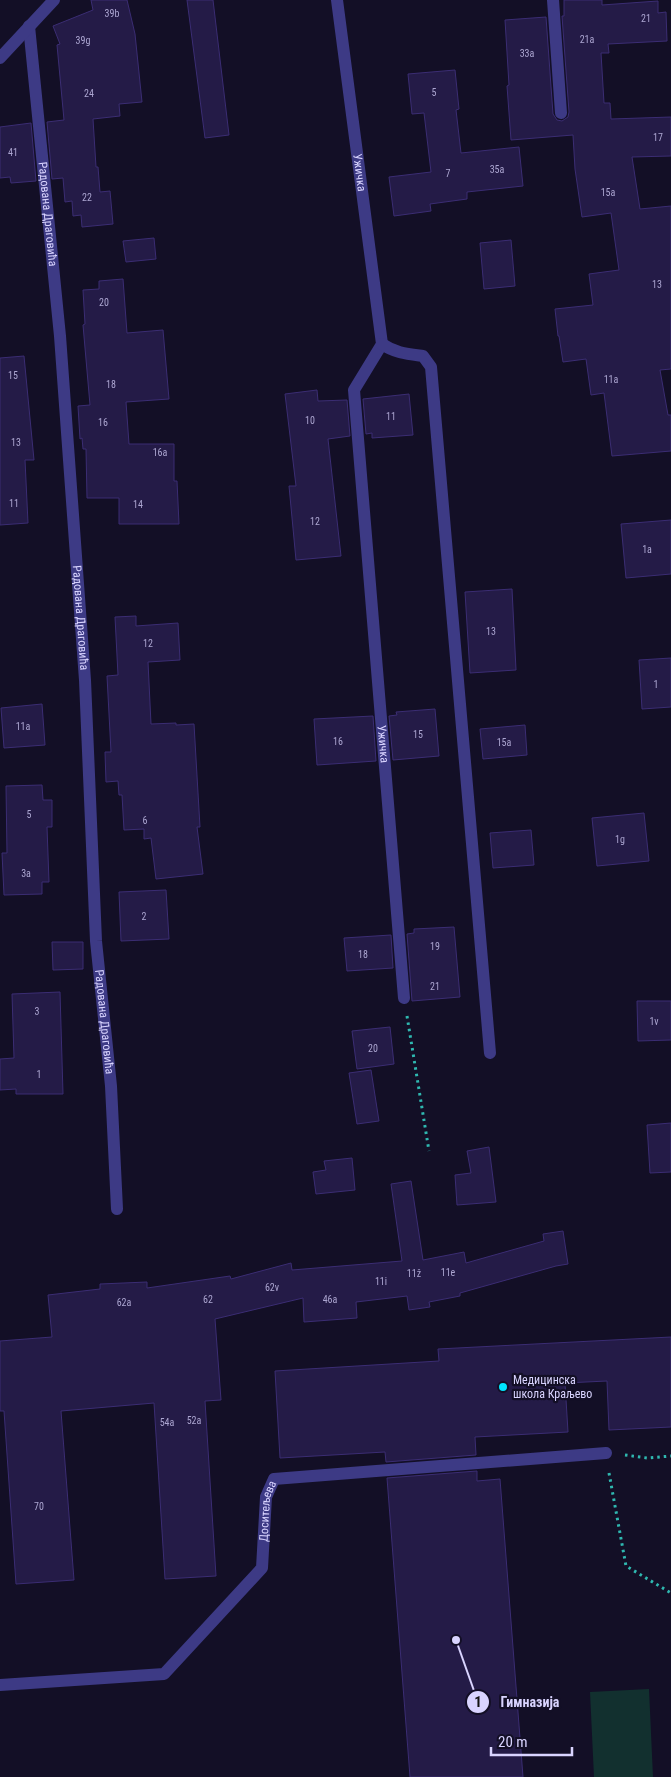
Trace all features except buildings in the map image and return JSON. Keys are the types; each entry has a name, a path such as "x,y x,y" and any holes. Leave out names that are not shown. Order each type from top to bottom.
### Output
{"street":[{"path":"0,58 54,0"},
{"name":"Ужичка","path":"337,0 382,344 354,390 404,998"},
{"path":"553,0 561,113"},
{"name":"Радована Драговића","path":"29,26 62,356 85,680 96,941 111,1086 117,1209"},
{"path":"382,344 390,350 402,354 423,356 431,367 490,1053"},
{"name":"Доситељева","path":"0,1685 164,1674 262,1568 266,1497 274,1479 606,1453"}],"path":[{"path":"404,998 428,1152"},
{"path":"671,1456 647,1458 606,1453 626,1566 671,1593"}],"green space":[{"path":"649,1689 653,1777 594,1777 590,1692"}],"place":[{"name":"Медицинска школа Краљево","path":"503,1387"},
{"name":"Гимназија","path":"456,1640"}]}
